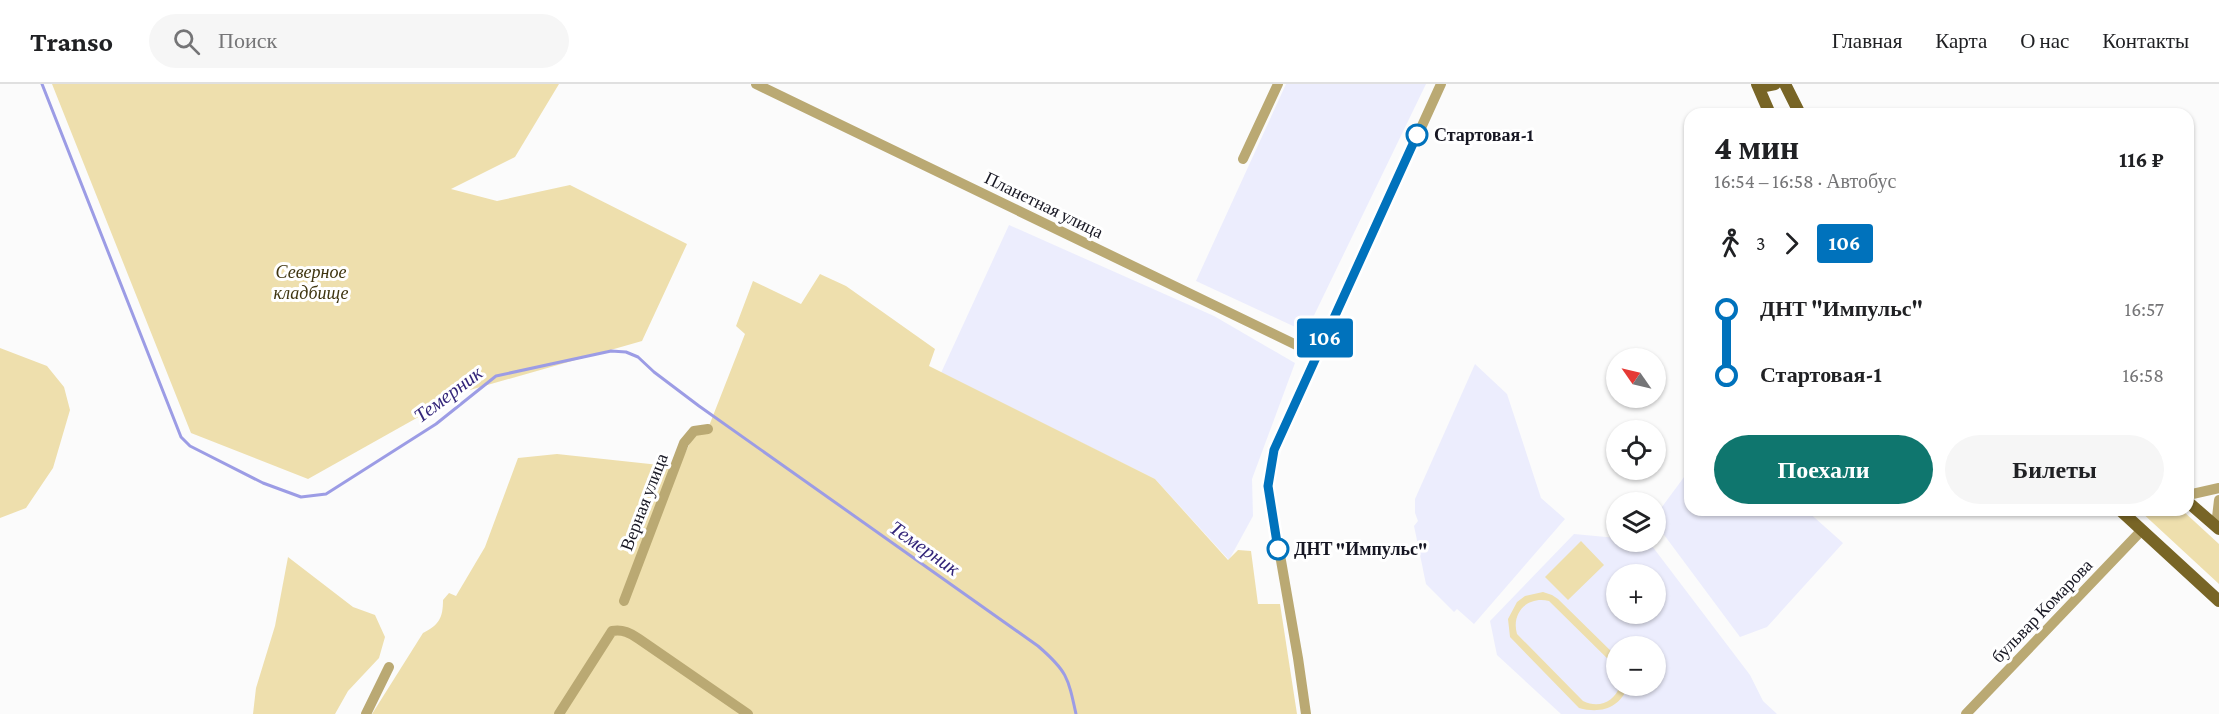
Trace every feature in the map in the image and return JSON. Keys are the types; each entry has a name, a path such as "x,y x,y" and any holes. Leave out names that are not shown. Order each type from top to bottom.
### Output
{"main road":[{"path":"1757,84 1766,86 1775,84"},
{"path":"1757,84 1767,108"},
{"path":"1785,84 1797,108"},
{"path":"2194,507 2217,528"},
{"path":"2127,516 2219,601"}],"street":[{"name":"Планетная улица","path":"756,84 1317,355"},
{"path":"1243,159 1278,84"},
{"path":"1306,714 1268,486 1274,450 1441,84"},
{"name":"Верная улица","path":"624,601 684,442 694,431 708,429"},
{"path":"2194,494 2219,488"},
{"path":"2217,528 2219,500"},
{"name":"бульвар Комарова","path":"1966,714 2142,530"},
{"path":"559,714 612,631 628,632 748,714"},
{"path":"366,714 389,668"}],"shaded area":[{"path":"1286,84 1426,84 1306,332 1196,281"},
{"path":"1009,225 1214,316 1295,363 1252,479 1253,516 1229,560 1155,479 941,373"},
{"path":"1475,364 1507,394 1541,498 1565,519 1474,624 1457,609 1454,612 1426,584 1414,526 1418,521 1415,513 1415,499"},
{"path":"1684,477 1684,516 1813,516 1843,543 1767,627 1740,637 1666,537 1666,501"},
{"path":"1574,534 1606,537 1606,552 1657,552 1666,564 1606,564 1606,624 1666,624 1666,564 1750,675 1763,701 1777,714 1561,714 1497,655 1490,621"}],"green space":[{"name":"Северное кладбище","path":"52,84 559,84 515,157 451,189 497,201 570,185 687,244 642,341 463,392 308,479 191,433"},
{"name":"ДНТ \"Импульс\"","path":"820,274 846,286 935,349 929,366 1155,479 1228,560 1238,550 1251,551 1258,604 1280,604 1297,714 372,714 423,633 439,620 443,600 449,593 456,596 485,547 518,458 557,454 678,467 696,431 709,426 745,334 736,326 753,281 801,304"},
{"path":"0,348 47,366 64,387 70,410 53,468 26,508 0,518"},
{"path":"2145,516 2189,516 2219,544 2219,584"},
{"path":"1581,541 1604,565 1568,600 1545,577"},
{"path":"288,557 353,607 375,615 385,637 379,658 348,691 335,714 253,714 256,688 275,626"},
{"path":"1543,592 1558,599 1606,646 1606,657 1549,601 1534,601 1522,608 1516,619 1517,634 1583,701 1600,704 1614,696 1623,696 1620,700 1609,708 1587,710 1579,708 1510,637 1508,619 1517,602 1525,596"}],"waterway":[{"name":"Темерник","path":"42,84 181,437 190,446 263,483 301,497 326,494 436,424 496,376 611,351 626,352 638,357 699,406 1038,646 1055,662 1065,676 1076,714"}],"bus line":[{"name":"106","path":"1278,549 1268,486 1274,450 1417,135"}],"place":[{"name":"Стартовая-1","path":"1417,135"},
{"name":"ДНТ \"Импульс\"","path":"1278,549"}]}
